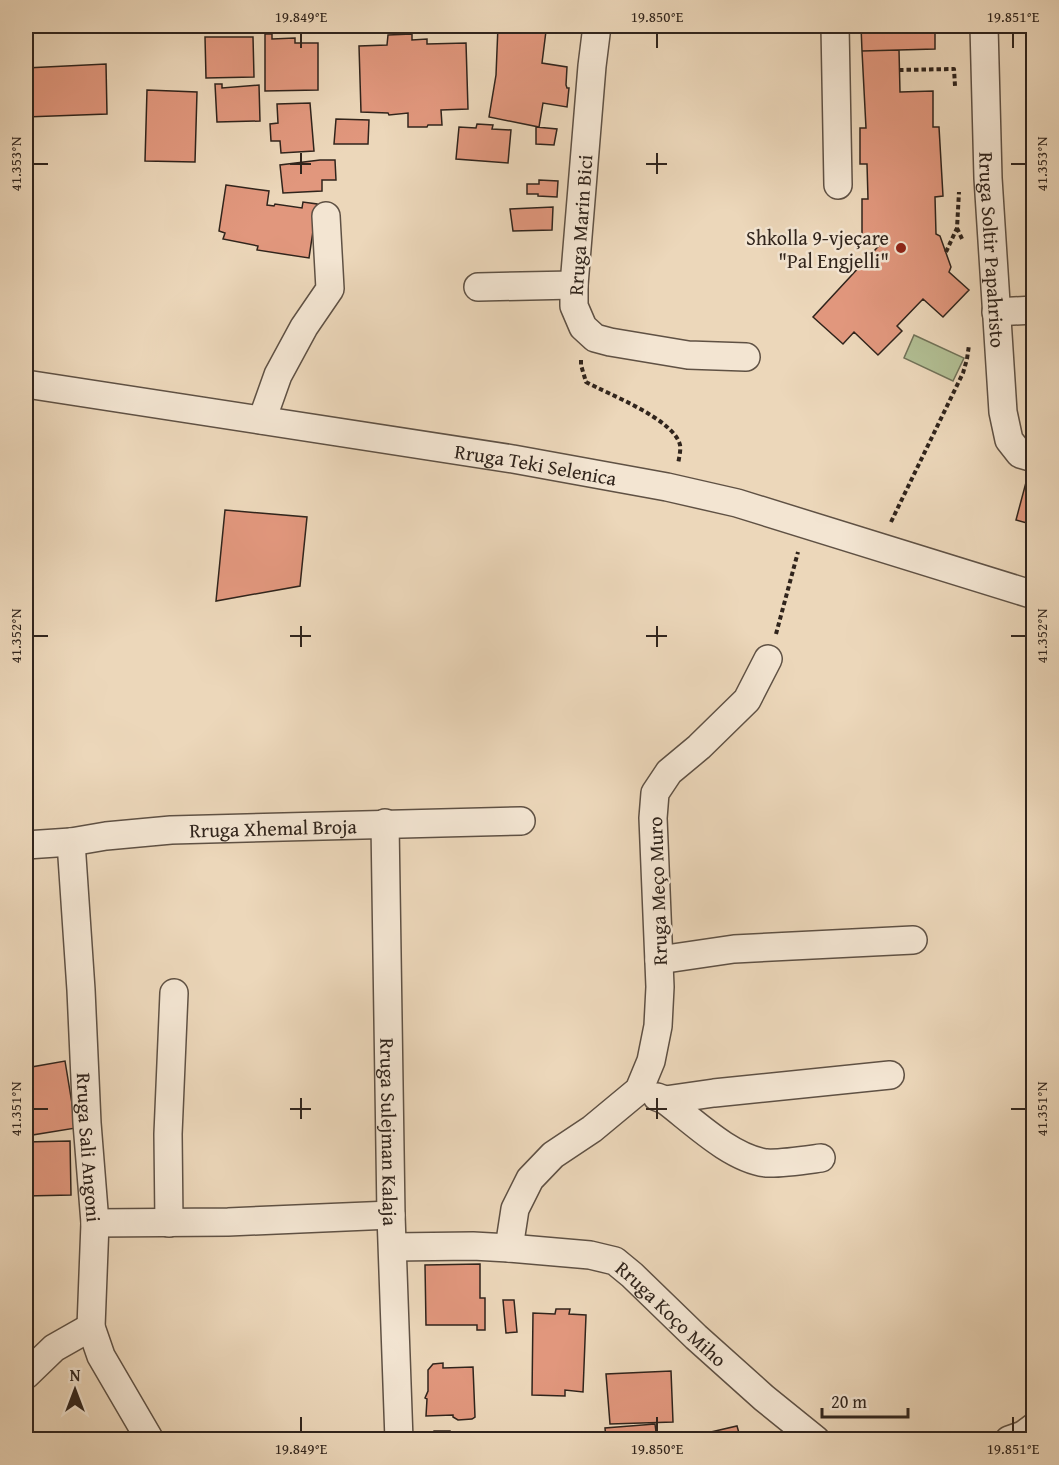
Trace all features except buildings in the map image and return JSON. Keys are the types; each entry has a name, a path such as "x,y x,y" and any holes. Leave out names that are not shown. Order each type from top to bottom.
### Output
{"street":[{"name":"Rruga Marin Bici","path":"583,327 574,306 574,285 597,26"},
{"path":"835,26 837,185"},
{"name":"Rruga Soltir Papahristo","path":"984,26 988,178 1003,412 1009,440 1020,454 1034,458"},
{"path":"262,420 278,375 304,327 330,289 326,216"},
{"path":"478,287 574,285"},
{"path":"996,312 1034,310"},
{"path":"583,327 595,338 610,342 688,355 746,357"},
{"name":"Rruga Teki Selenica","path":"26,384 513,459 674,488 737,503 1034,595"},
{"name":"Rruga Meço Muro","path":"509,1248 515,1209 530,1179 553,1155 592,1129 639,1090 651,1060 658,1026 659,960 655,793 669,772 699,747 747,700 768,659"},
{"name":"Rruga Xhemal Broja","path":"26,845 171,830 521,820"},
{"name":"Rruga Sulejman Kalaja","path":"385,823 392,1215 399,1440"},
{"name":"Rruga Sali Angoni","path":"71,842 95,1222 91,1327 101,1356 150,1440"},
{"path":"659,960 734,949 913,940"},
{"path":"169,1223 168,1134 174,993"},
{"path":"664,1100 890,1075"},
{"path":"639,1090 664,1100 720,1142 746,1158 768,1163 821,1158"},
{"path":"95,1222 228,1222 392,1215"},
{"name":"Rruga Koço Miho","path":"393,1247 509,1248 590,1255 615,1261 764,1398 816,1440"},
{"path":"26,1374 54,1348 91,1327"},
{"path":"1010,1440 1034,1428"}],"path":[{"path":"899,70 954,69 956,93"},
{"path":"946,252 957,228 959,185"},
{"path":"583,327 580,365 586,382 636,406 667,426 677,437 681,446 674,488"},
{"path":"880,547 949,400"},
{"path":"768,659 806,525"}],"green space":[{"path":"914,335 964,358 953,381 904,358"}],"place":[{"name":"Shkolla 9-vjeçare \"Pal Engjelli\"","path":"901,248"}]}
